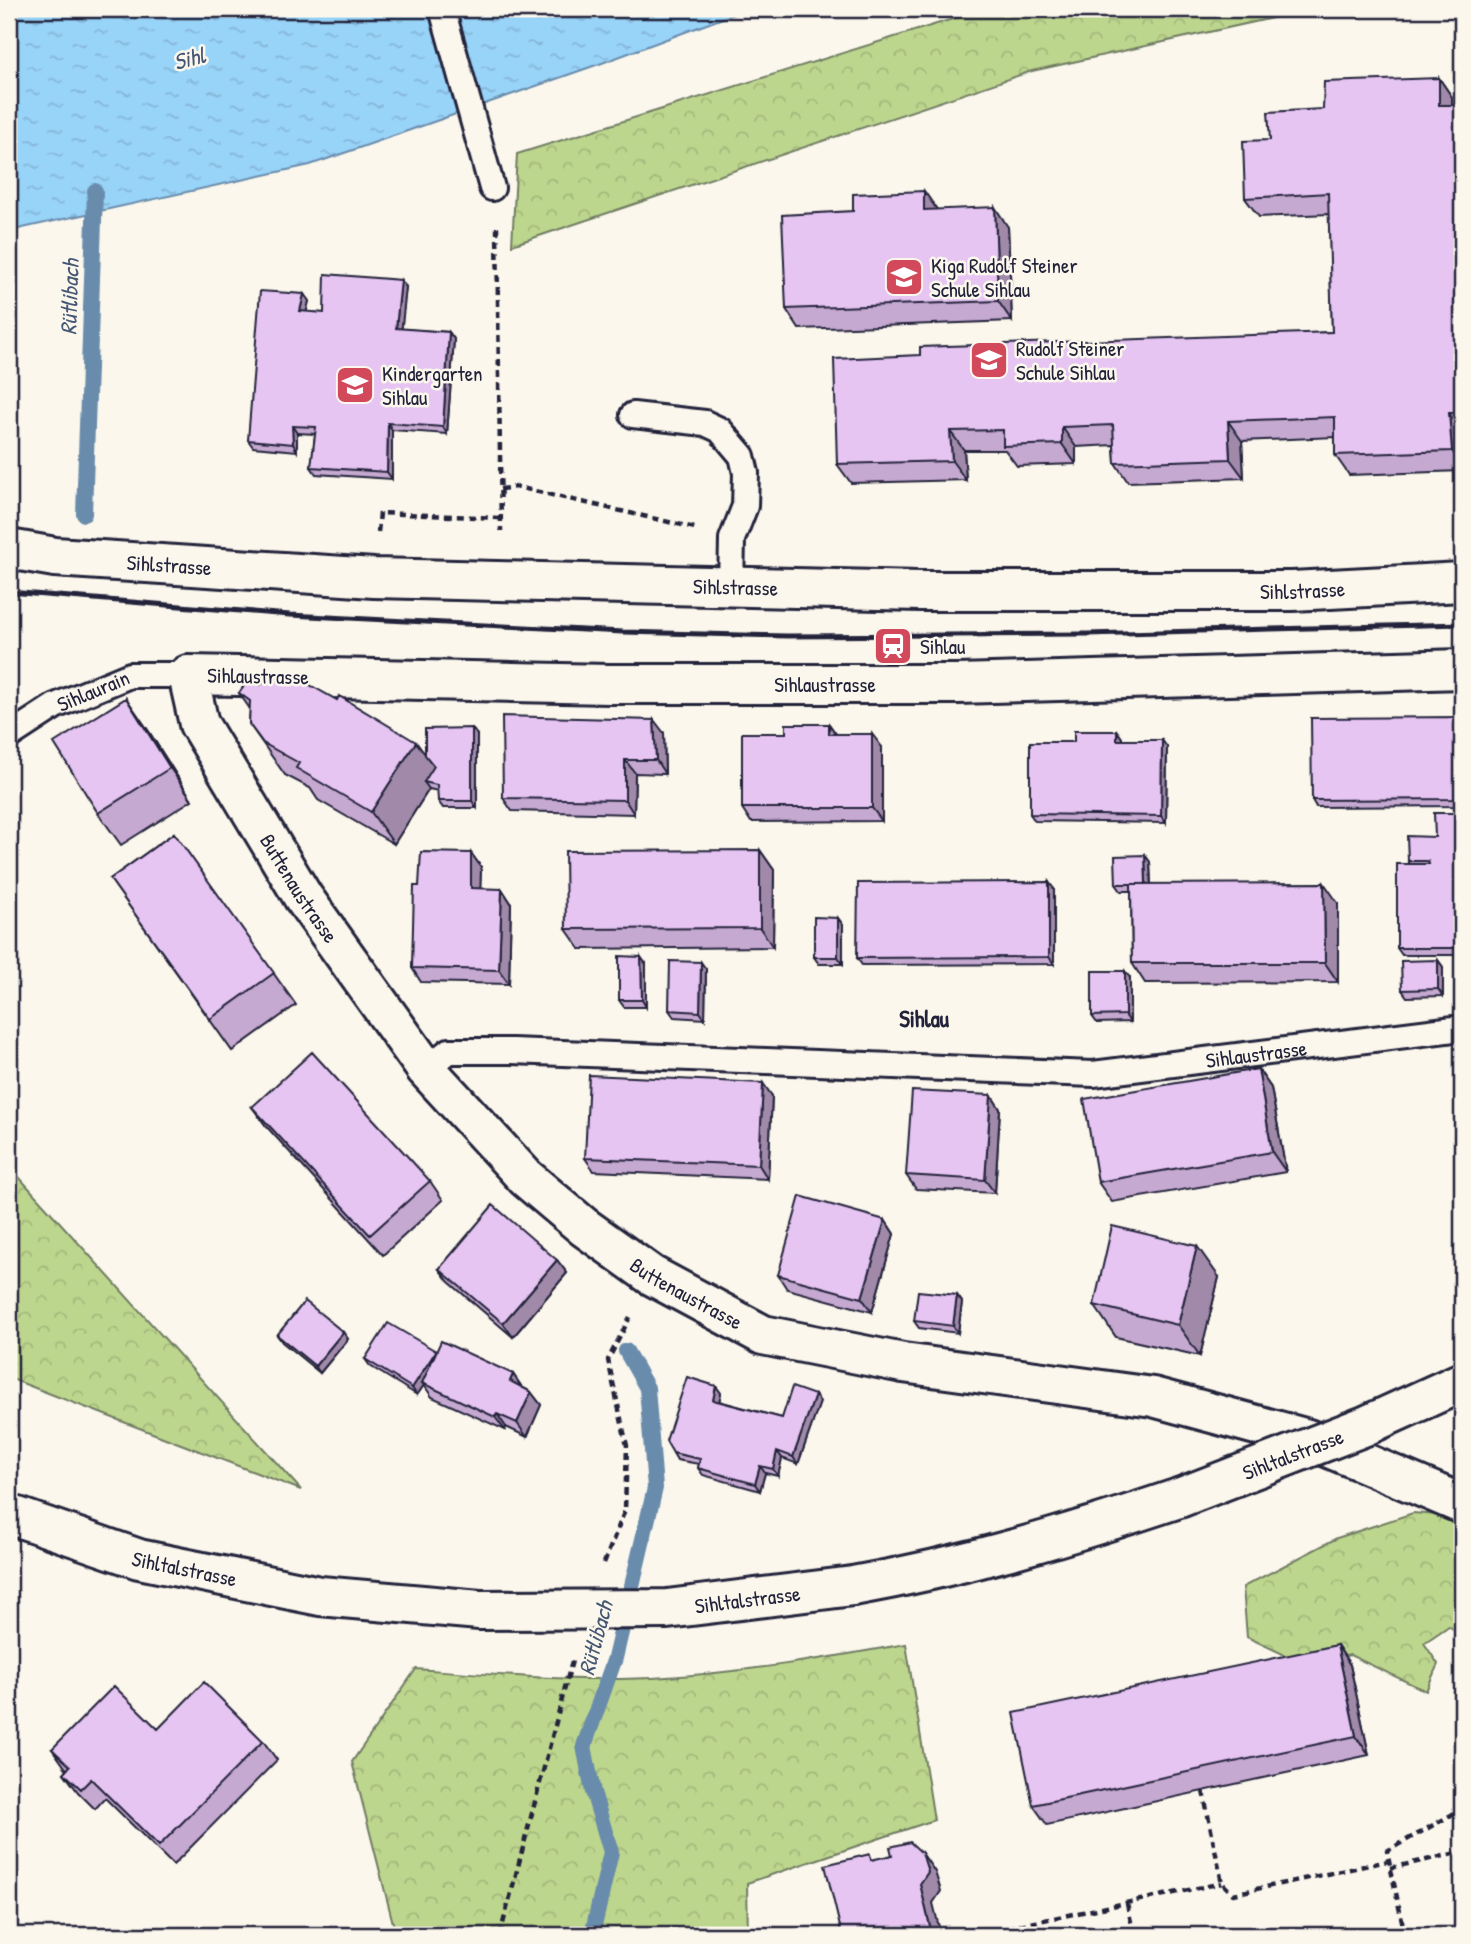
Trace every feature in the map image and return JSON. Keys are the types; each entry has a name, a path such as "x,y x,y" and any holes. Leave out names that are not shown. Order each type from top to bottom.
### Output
{"street":[{"name":"Sihlstrasse","path":"9,549 55,557 374,579 920,591 1292,591 1462,582"},
{"name":"Sihlaustrasse","path":"188,675 610,684 958,684 1462,668"},
{"name":"Buttenaustrasse","path":"188,675 199,724 303,897 426,1069 526,1178 584,1227 651,1275 763,1335 903,1363 1165,1400 1308,1439 1462,1504"},
{"name":"Sihltalstrasse","path":"9,1514 139,1559 320,1596 480,1610 667,1609 853,1586 915,1575 1066,1536 1179,1498 1365,1426 1462,1382"}],"lane":[{"path":"442,9 492,188"},
{"path":"633,415 705,423 720,430 742,456 746,473 745,506 732,539 731,586"},
{"name":"Sihlaurain","path":"9,736 55,706 130,675 188,675"},
{"name":"Sihlaustrasse","path":"426,1069 449,1051 499,1051 1093,1074 1462,1028"}],"path":[{"path":"492,188 499,243 501,531"},
{"path":"500,489 517,487 701,530"},
{"path":"395,514 501,518"},
{"path":"1203,1791 1222,1883 1227,1890 1238,1895 1462,1852"},
{"path":"1405,1935 1387,1851 1462,1809"},
{"path":"972,1935 1222,1883"},
{"path":"1128,1904 1134,1935"}],"green space":[{"path":"985,9 1285,9 1277,17 1032,71 512,245 517,154"},
{"path":"9,1166 301,1490 9,1378"},
{"path":"1413,1513 1462,1517 1462,1636 1449,1626 1424,1643 1438,1664 1426,1691 1350,1655 1306,1665 1247,1637 1243,1587 1337,1538"},
{"path":"906,1644 934,1820 747,1883 748,1935 396,1935 352,1762 416,1669 542,1678 636,1679 757,1668"}],"water":[{"name":"Sihl","path":"9,9 747,9 602,63 310,165 9,231"}],"building":[{"name":"Rudolf Steiner Schule Sihlau","path":"1439,78 1439,105 1462,105 1462,413 1449,413 1452,451 1335,455 1335,417 1228,421 1230,459 1115,463 1113,425 1062,427 1062,444 1003,446 1003,430 950,431 952,461 837,464 834,359 920,355 920,347 1332,332 1328,193 1245,198 1243,141 1270,140 1268,112 1323,109 1324,82"},
{"name":"Kiga Rudolf Steiner Schule Sihlau","path":"924,191 924,210 995,207 998,301 786,309 782,215 853,211 853,194"},
{"name":"Kindergarten Sihlau","path":"325,274 401,280 396,328 449,332 443,427 388,423 387,472 311,467 316,427 292,426 293,444 248,440 260,291 304,294 300,311 324,313"},
{"path":"292,675 337,700 339,696 416,742 371,812 296,768 299,763 263,743 249,724 250,701 239,693 249,678 260,685 270,678"},
{"path":"126,698 170,768 98,813 54,743"},
{"path":"502,716 654,720 656,760 625,760 625,800 503,798"},
{"path":"1462,717 1462,799 1312,800 1311,718"},
{"path":"786,724 829,724 829,734 872,734 872,808 742,808 742,733 786,733"},
{"path":"472,728 472,801 438,801 437,785 424,782 434,766 425,755 425,729"},
{"path":"1074,731 1117,731 1117,740 1162,740 1161,816 1030,814 1030,742 1074,742"},
{"path":"1434,813 1462,813 1462,948 1397,948 1397,864 1429,864 1428,861 1408,861 1407,836 1435,837"},
{"path":"174,833 274,973 210,1019 110,879"},
{"path":"760,850 760,928 566,929 565,851"},
{"path":"421,852 471,853 471,888 502,889 499,970 412,968 414,886 419,886"},
{"path":"1145,855 1146,884 1116,884 1115,856"},
{"path":"1049,882 1049,957 857,958 858,883"},
{"path":"1324,883 1325,963 1132,963 1131,884"},
{"path":"814,917 838,918 838,957 814,957"},
{"path":"619,956 641,957 642,1000 619,1000"},
{"path":"1438,960 1438,989 1402,990 1401,961"},
{"path":"670,961 701,962 700,1012 669,1010"},
{"path":"1092,971 1125,971 1125,1015 1092,1016"},
{"path":"312,1052 430,1181 370,1235 252,1107"},
{"path":"1258,1069 1272,1152 1098,1182 1084,1099"},
{"path":"589,1075 763,1083 759,1165 585,1158"},
{"path":"912,1091 991,1095 985,1180 906,1175"},
{"path":"800,1196 885,1220 862,1298 778,1275"},
{"path":"493,1205 557,1260 503,1323 439,1269"},
{"path":"1112,1226 1197,1246 1178,1325 1094,1305"},
{"path":"918,1291 957,1295 953,1326 914,1321"},
{"path":"305,1301 343,1332 315,1366 277,1335"},
{"path":"388,1323 436,1351 412,1388 365,1359"},
{"path":"441,1341 513,1374 510,1381 531,1392 517,1423 497,1414 495,1417 422,1383"},
{"path":"687,1377 716,1386 713,1400 782,1418 792,1387 815,1395 793,1457 777,1451 773,1469 760,1466 755,1484 698,1468 700,1459 673,1453 666,1441"},
{"path":"1337,1645 1356,1736 1033,1805 1014,1713"},
{"path":"204,1682 263,1741 159,1846 91,1779 81,1789 64,1773 70,1766 52,1749 114,1686 158,1729"},
{"path":"910,1842 922,1853 928,1872 920,1884 932,1935 842,1935 825,1865 870,1854 871,1860 892,1855 890,1847"}],"waterway":[{"name":"Rütlibach","path":"84,514 95,191"},
{"name":"Rütlibach","path":"592,1935 611,1852 593,1792 584,1746 615,1658 655,1488 647,1388 626,1351"}],"railway":[{"path":"9,592 290,615 623,632 787,636 1087,634 1462,624"}],"place":[{"name":"Kiga Rudolf Steiner Schule Sihlau","path":"904,277"},
{"name":"Rudolf Steiner Schule Sihlau","path":"989,360"},
{"name":"Kindergarten Sihlau","path":"355,385"},
{"name":"Sihlau","path":"893,646"}],"district":[{"name":"Sihlau","path":"924,1018"}]}
